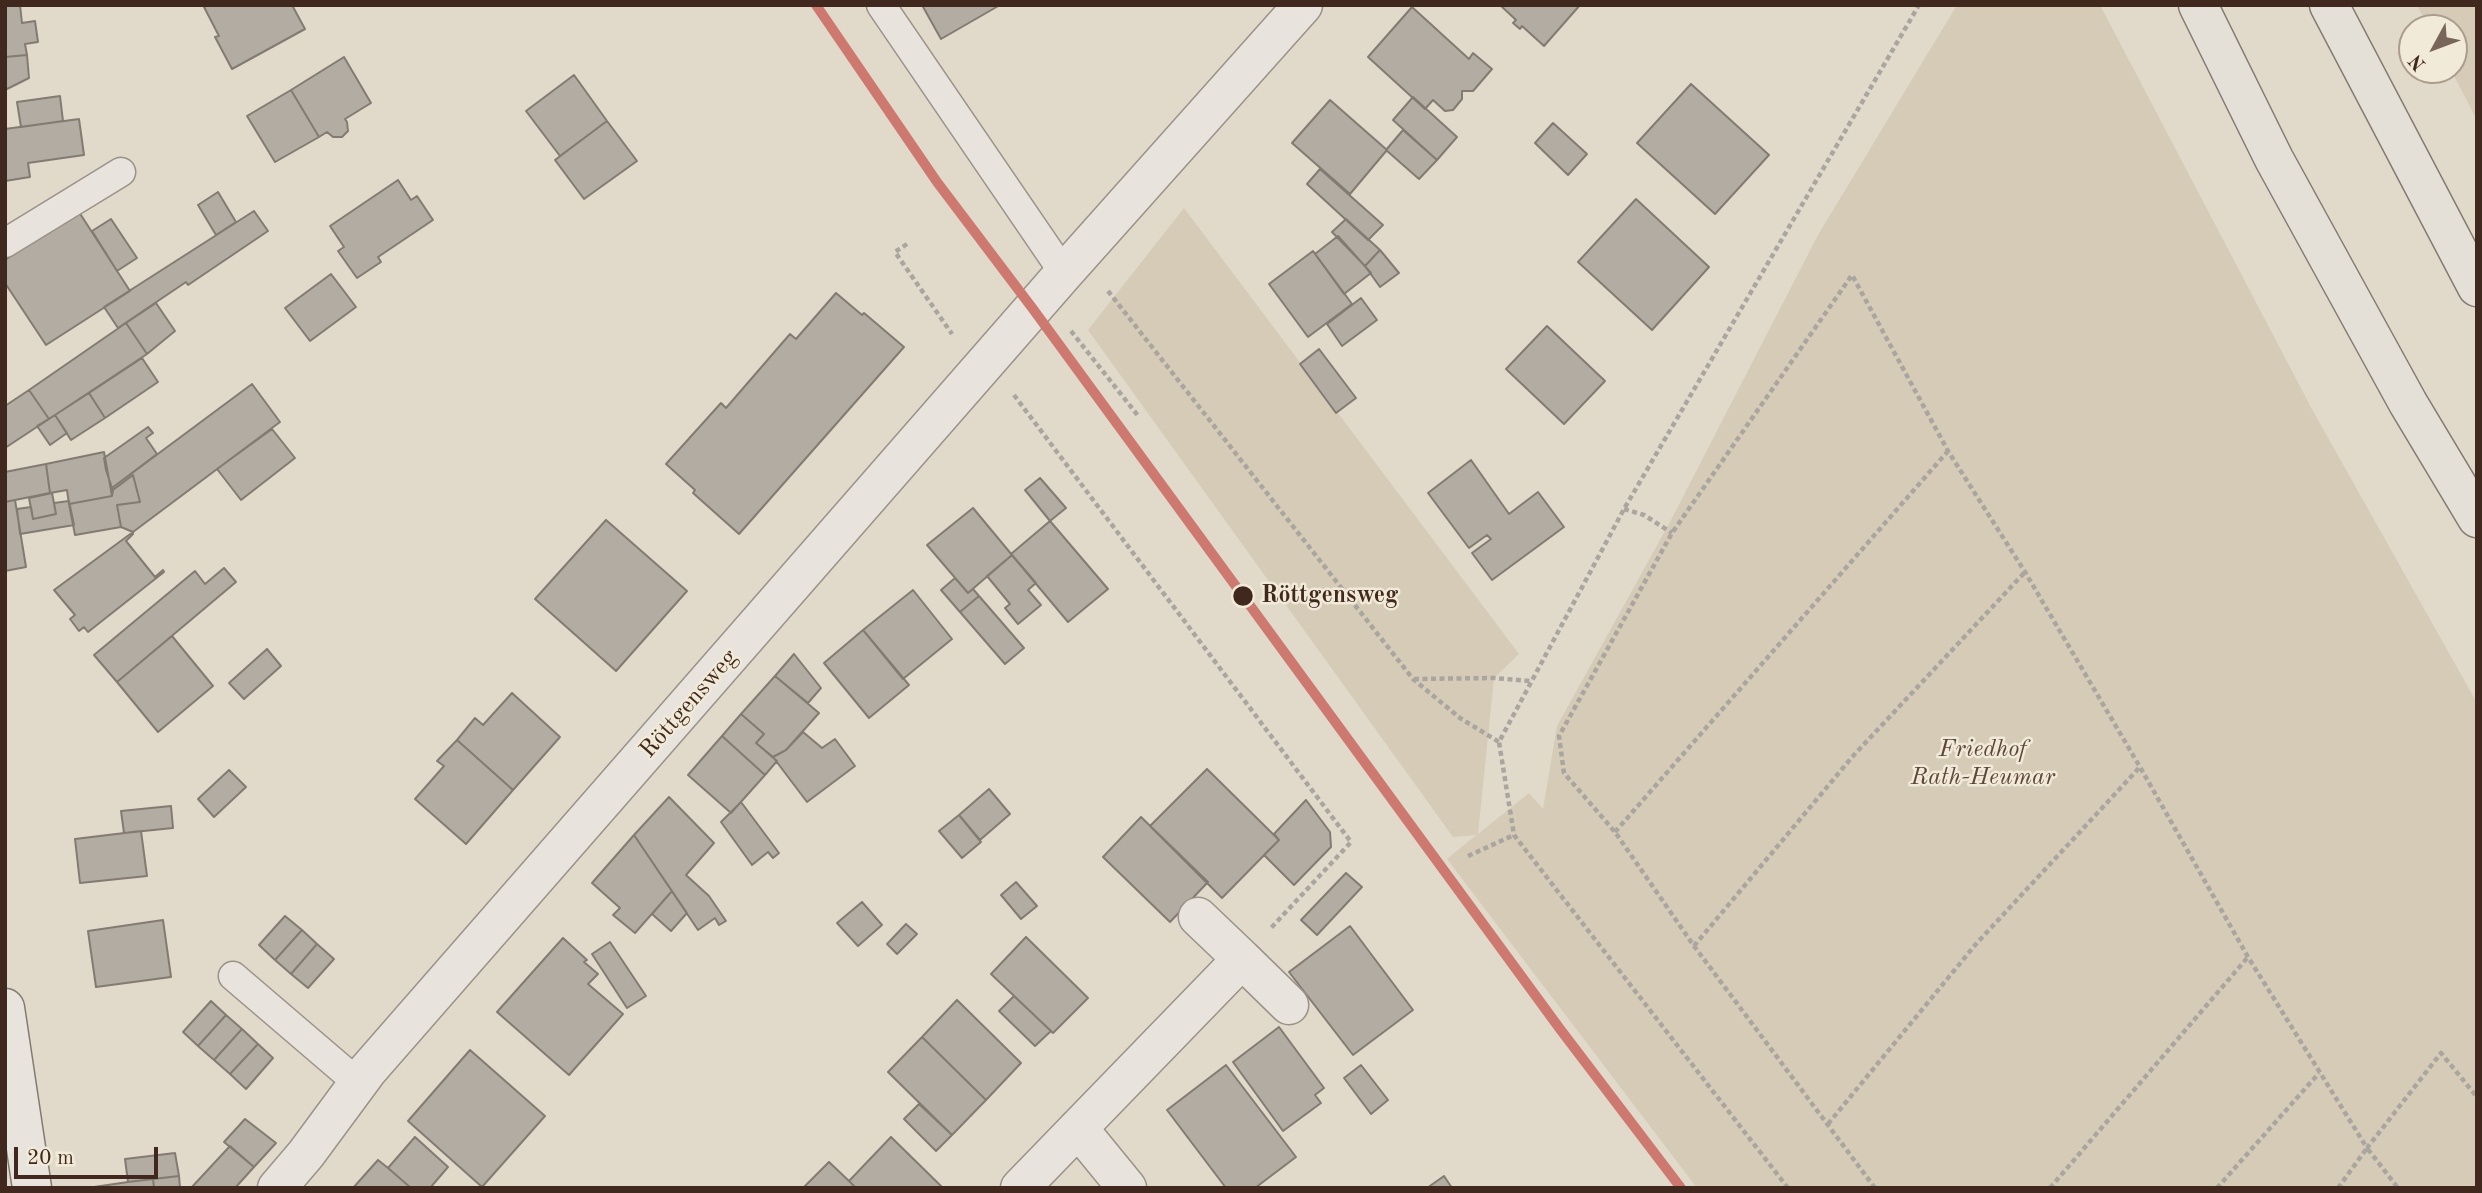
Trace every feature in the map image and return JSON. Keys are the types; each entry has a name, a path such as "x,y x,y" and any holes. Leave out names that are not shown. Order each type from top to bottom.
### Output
{"highway":[{"path":"2198,5 2274,159 2408,403 2477,517"},
{"path":"2329,5 2477,287"}],"street":[{"name":"Röttgensweg","path":"277,1188 306,1154 358,1083 1063,275 1303,5"},
{"path":"1198,917 1289,1005"},
{"path":"1020,1188 1242,960"},
{"path":"5,1008 32,1188"},
{"path":"1078,1128 1127,1188"}],"lane":[{"path":"880,5 1063,275"},
{"path":"5,243 121,172"},
{"path":"233,976 358,1083"}],"path":[{"path":"1788,1188 1514,835 1499,742 1624,509 1919,5"},
{"path":"907,244 895,252 1351,842 1242,960"},
{"path":"1063,275 1139,417"},
{"path":"1063,275 1413,679 1460,718 1499,742"},
{"path":"1875,1188 1694,946 1615,832 1564,774 1559,736 1672,533 1852,275 1948,451 2025,572 2140,766 2248,957 2367,1148 2398,1188"},
{"path":"1615,832 1948,451"},
{"path":"1624,509 1644,515 1672,533"},
{"path":"1694,946 1853,756 2025,572"},
{"path":"1413,679 1494,678 1530,681"},
{"path":"1828,1124 1976,944 2140,766"},
{"path":"1468,856 1514,835"},
{"path":"2050,1188 2248,957"},
{"path":"2338,1188 2441,1053 2477,1097"},
{"path":"2217,1188 2319,1073"}],"green space":[{"name":"Friedhof Rath-Heumar","path":"1957,5 2100,5 2313,411 2477,703 2477,1188 1697,1188 1447,859 1476,835 1453,837 1088,330 1184,208 1519,654 1494,678 1478,834 1529,793 1543,809 1557,726 1670,522 1818,235"},
{"path":"2417,5 2477,5 2477,120 2458,84 2468,84 2468,14 2422,14"}],"building":[{"path":"5,5 20,5 22,23 35,21 38,42 25,44 27,55 5,57"},
{"path":"292,5 305,29 232,69 215,37 219,36 204,7"},
{"path":"922,5 1000,5 941,39"},
{"path":"1500,5 1580,5 1544,46 1522,26 1520,29 1513,23 1516,20"},
{"path":"1412,7 1469,59 1473,53 1492,69 1473,91 1462,91 1462,99 1453,110 1445,111 1433,100 1425,109 1368,57"},
{"path":"27,55 29,78 5,90 5,57"},
{"path":"344,57 371,103 345,119 348,131 342,137 333,137 327,132 319,137 291,90"},
{"path":"574,75 607,121 560,156 526,111"},
{"path":"1691,84 1769,155 1715,214 1637,143"},
{"path":"291,90 319,137 275,162 247,116"},
{"path":"60,96 63,121 21,127 17,102"},
{"path":"1413,97 1457,137 1437,160 1393,120"},
{"path":"1330,100 1387,150 1350,194 1292,143"},
{"path":"79,119 84,155 28,163 30,177 5,181 5,129"},
{"path":"607,121 637,161 584,199 555,160"},
{"path":"1553,123 1587,154 1568,175 1535,143"},
{"path":"1403,130 1437,160 1419,179 1386,150"},
{"path":"1320,169 1383,225 1368,240 1307,184"},
{"path":"398,180 411,200 417,196 433,220 378,257 381,262 357,278 338,251 344,247 330,226"},
{"path":"218,192 236,222 216,235 198,205"},
{"path":"1636,199 1709,267 1652,330 1578,262"},
{"path":"254,211 268,231 118,328 104,307"},
{"path":"79,212 130,291 46,345 5,283 5,260"},
{"path":"111,219 137,258 117,271 92,231"},
{"path":"1346,219 1380,250 1365,266 1332,232"},
{"path":"1338,236 1371,273 1344,294 1315,254"},
{"path":"1380,250 1399,273 1380,287 1365,266"},
{"path":"1313,251 1352,304 1308,337 1269,284"},
{"path":"331,274 356,307 310,341 285,308"},
{"path":"836,293 904,347 739,534 693,493 695,490 666,464 721,403 726,408 790,334 796,339"},
{"path":"1361,298 1377,320 1342,346 1327,324"},
{"path":"156,303 175,331 147,354 126,323"},
{"path":"126,323 147,354 49,419 29,390"},
{"path":"1547,326 1605,381 1564,424 1506,369"},
{"path":"1319,349 1356,398 1336,413 1300,364"},
{"path":"142,358 158,382 105,418 89,393"},
{"path":"252,384 280,422 133,532 121,527 117,505 140,502 133,475 113,490 112,488"},
{"path":"29,390 49,419 5,448 5,406"},
{"path":"89,393 105,418 71,440 55,415"},
{"path":"55,415 67,433 50,445 37,426"},
{"path":"148,427 153,433 146,438 157,454 112,488 104,458"},
{"path":"272,429 295,458 241,500 217,469"},
{"path":"104,452 112,496 69,504 67,490 50,493 46,464"},
{"path":"1471,460 1509,514 1538,492 1564,527 1492,580 1472,553 1491,539 1487,535 1469,548 1428,493"},
{"path":"46,464 50,493 5,502 5,472"},
{"path":"133,475 140,502 117,505 121,527 75,535 69,504 112,496 113,490"},
{"path":"1040,478 1066,508 1050,521 1025,490"},
{"path":"52,493 56,514 33,519 29,498"},
{"path":"15,500 26,567 5,571 5,502"},
{"path":"69,501 74,525 20,534 17,509 31,507 33,519 56,514 54,503"},
{"path":"973,508 1012,555 968,593 927,545"},
{"path":"606,520 687,591 616,671 535,599"},
{"path":"1050,521 1108,589 1068,622 1011,554"},
{"path":"133,532 126,541 155,577 163,570 164,572 88,632 84,627 79,631 70,619 75,615 54,590"},
{"path":"1012,555 1036,583 1028,590 1041,605 1018,624 1005,608 1010,604 987,576"},
{"path":"224,568 236,582 117,682 94,655 195,571 205,584"},
{"path":"955,578 968,593 973,589 979,596 960,612 941,590"},
{"path":"913,590 952,639 903,679 863,630"},
{"path":"979,596 1024,648 1005,664 960,612"},
{"path":"863,630 909,685 869,718 824,663"},
{"path":"172,636 213,686 158,732 117,682"},
{"path":"267,649 281,666 244,699 229,683"},
{"path":"794,654 821,688 808,703 775,676"},
{"path":"775,676 819,713 786,750 773,757 756,743 764,734 741,714"},
{"path":"512,693 560,737 513,790 457,740 475,718 483,725"},
{"path":"741,714 764,734 756,743 777,761 765,775 722,736"},
{"path":"803,732 822,748 835,739 855,766 807,802 773,757 786,750"},
{"path":"722,736 765,775 731,813 688,775"},
{"path":"457,740 513,790 466,844 415,799 444,766 437,761"},
{"path":"1207,769 1279,840 1222,898 1150,826"},
{"path":"229,770 246,787 214,817 198,799"},
{"path":"989,789 1010,814 980,840 959,815"},
{"path":"669,797 714,843 686,875 709,896 726,921 719,925 715,918 698,930 634,835"},
{"path":"1306,800 1330,832 1331,847 1294,885 1264,855 1279,840 1274,834"},
{"path":"741,802 779,853 773,858 768,852 752,865 721,822"},
{"path":"171,806 173,828 124,833 121,811"},
{"path":"959,815 981,842 962,858 939,831"},
{"path":"1141,817 1208,882 1170,922 1103,857"},
{"path":"141,831 147,876 80,883 75,839"},
{"path":"634,835 672,891 635,933 613,915 620,908 592,883"},
{"path":"1346,873 1362,887 1317,935 1301,920"},
{"path":"1016,882 1037,906 1021,919 1001,895"},
{"path":"672,891 687,913 671,931 652,914"},
{"path":"862,902 882,925 858,946 837,923"},
{"path":"285,916 302,930 275,960 259,945"},
{"path":"163,920 171,977 96,987 88,931"},
{"path":"906,924 917,934 897,954 887,944"},
{"path":"1350,926 1413,1010 1353,1055 1289,972"},
{"path":"302,930 317,944 291,974 275,960"},
{"path":"1026,937 1088,998 1053,1033 991,974"},
{"path":"563,938 598,974 588,984 623,1014 569,1075 497,1012"},
{"path":"610,942 646,996 627,1008 592,954"},
{"path":"317,944 334,959 308,988 291,974"},
{"path":"1014,996 1051,1031 1035,1046 999,1011"},
{"path":"957,1000 1021,1063 986,1100 922,1037"},
{"path":"211,1001 226,1015 198,1046 183,1032"},
{"path":"226,1015 242,1029 214,1060 198,1046"},
{"path":"1279,1027 1324,1088 1315,1095 1321,1103 1283,1131 1233,1062"},
{"path":"242,1029 258,1044 230,1074 214,1060"},
{"path":"922,1037 986,1100 952,1135 888,1072"},
{"path":"258,1044 273,1058 246,1089 230,1074"},
{"path":"470,1050 545,1116 482,1187 408,1121"},
{"path":"1226,1065 1296,1157 1255,1188 1226,1188 1167,1110"},
{"path":"1361,1065 1388,1100 1371,1114 1344,1078"},
{"path":"919,1104 952,1135 936,1151 904,1119"},
{"path":"245,1119 276,1143 254,1167 224,1142"},
{"path":"415,1137 448,1167 430,1188 411,1188 388,1168"},
{"path":"891,1137 943,1188 856,1188 849,1181"},
{"path":"230,1146 254,1167 235,1188 191,1188"},
{"path":"175,1153 179,1176 128,1182 125,1159"},
{"path":"378,1160 388,1168 411,1188 353,1188"},
{"path":"829,1162 849,1181 856,1188 803,1188"},
{"path":"179,1176 180,1188 154,1188 153,1179"},
{"path":"1444,1176 1452,1188 1427,1188"},
{"path":"153,1179 154,1188 87,1188 128,1182"}],"transit line":[{"path":"816,5 937,182 1560,1029 1681,1188"}],"place":[{"name":"Röttgensweg","path":"1243,596"}]}
